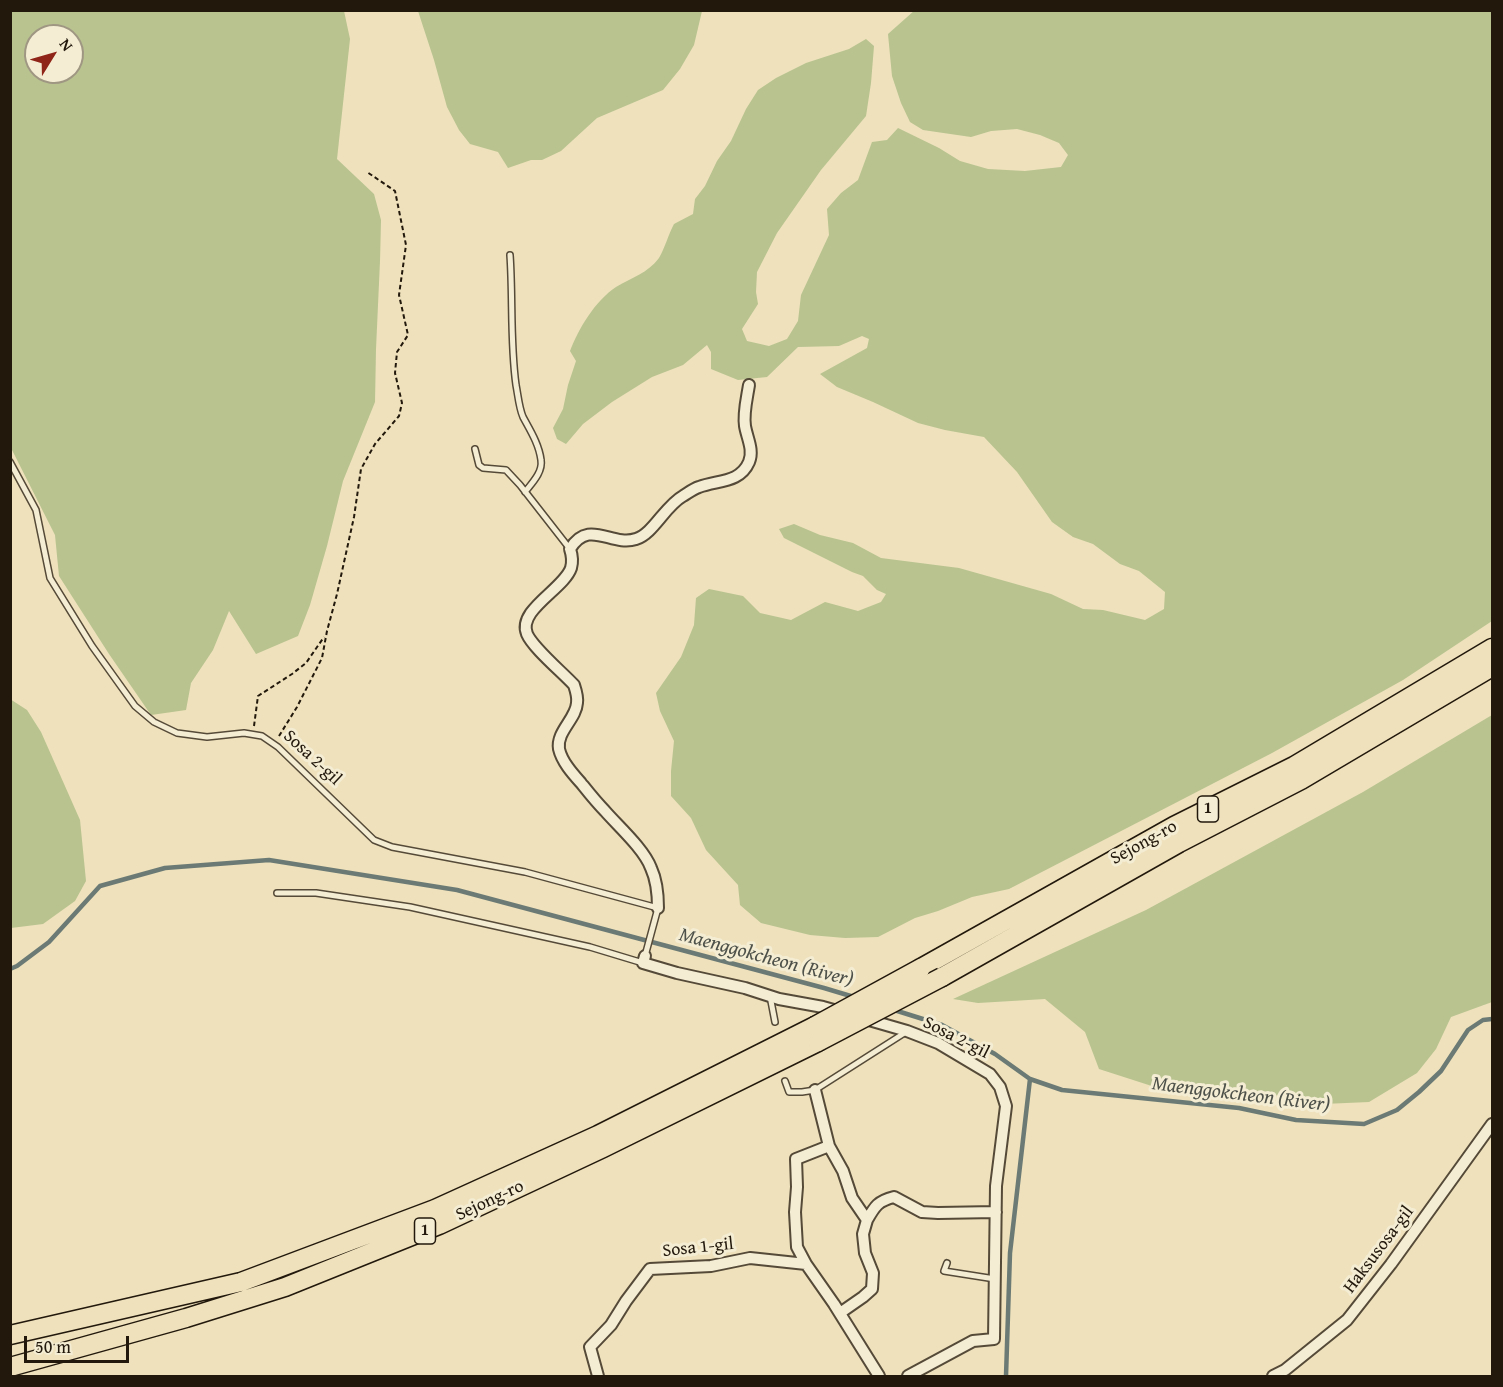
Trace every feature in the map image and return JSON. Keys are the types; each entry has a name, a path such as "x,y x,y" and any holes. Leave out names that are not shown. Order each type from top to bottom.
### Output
{"main road":[{"name":"Sejong-ro","path":"10,1367 186,1318 274,1290 438,1225 603,1148 816,1034 921,968 1174,826 1294,766 1492,648"},
{"name":"Sejong-ro","path":"10,1335 241,1282 435,1209 942,978 1179,843 1301,780 1492,667"}],"street":[{"path":"657,910 658,892 651,866 622,828 570,771 562,756 559,748 560,739 578,704 577,694 574,685 531,642 525,625 529,614 566,577 571,568 570,549 576,540 585,534 602,535 627,541 637,539 646,534 672,503 680,498 698,487 728,480 741,474 752,454 745,425 748,385"},
{"name":"Sosa 2-gil","path":"644,959 677,973 745,988 779,999 823,1007 907,1031 938,1043 977,1066 990,1074 1000,1087 1006,1106 996,1186 994,1339 973,1341 908,1377"},
{"path":"815,1090 830,1146 843,1171 852,1198 867,1220"},
{"name":"Haksusosa-gil","path":"1273,1377 1347,1320 1391,1264 1492,1124"},
{"path":"830,1146 796,1159 797,1247 879,1377"},
{"path":"840,1313 872,1289 873,1273 865,1253 863,1234 867,1220 875,1206 884,1200 894,1197 922,1212 996,1212"},
{"name":"Sosa 1-gil","path":"598,1377 590,1347 611,1325 650,1269 711,1266 750,1258 806,1264"}],"lane":[{"path":"510,255 512,339 516,386 522,415 531,430 542,460 539,473 525,492"},
{"path":"475,449 479,465 483,468 506,470 570,549"},
{"name":"Sosa 2-gil","path":"10,462 36,510 50,578 92,646 135,706 154,723 177,733 207,737 244,733 262,735 275,744 374,840 392,847 525,873 657,910"},
{"path":"277,894 316,892 410,907 644,959 657,910"},
{"path":"770,996 775,1022"},
{"path":"785,1081 789,1092 815,1090 907,1031"},
{"path":"947,1263 944,1271 995,1279"}],"path":[{"path":"275,744 322,658 354,517 361,469 375,444 399,416 402,403 394,373 397,352 408,335 399,295 406,245 395,191 367,172"},
{"path":"253,734 258,696 306,663 326,634"}],"green space":[{"path":"11,10 344,11 350,39 337,159 374,194 381,220 375,402 343,481 310,605 298,636 256,654 229,611 213,650 191,683 186,710 151,715 59,576 55,535 11,448"},
{"path":"418,10 702,11 694,45 680,69 663,90 597,118 561,151 542,160 531,160 508,168 498,152 470,144 459,130 447,107"},
{"path":"915,10 1492,11 1492,621 1403,680 1272,753 1009,889 972,897 915,918 878,937 845,938 810,935 761,923 740,905 738,885 706,850 691,818 671,796 674,741 660,711 656,693 681,657 694,625 696,598 709,589 743,596 760,613 791,620 825,602 858,611 881,602 886,594 877,590 863,576 784,538 779,529 794,524 820,535 853,543 881,558 959,568 1051,594 1083,609 1103,610 1145,620 1164,609 1165,592 1139,571 1120,564 1093,544 1073,537 1052,522 1017,472 984,437 918,423 837,387 820,374 867,348 869,339 862,336 839,346 798,347 767,377 738,380 711,369 711,352 707,345 683,365 652,377 612,402 583,424 566,444 557,439 553,428 563,409 576,361 570,351 583,324 608,293 645,271 659,258 674,224 693,214 695,199 705,186 758,90 776,78 806,63 849,49 866,39 874,46 866,116 821,170 777,233 757,272 758,304 742,329 747,341 769,346 787,339 798,321 801,295 829,235 827,209 841,193 858,180 872,142 887,140 898,128 960,161 988,169 1025,171 1061,167 1068,155 1059,143 1040,135 1017,129 991,131 971,137 923,130 910,122 892,76 888,34"},
{"path":"10,699 27,710 41,732 80,820 86,881 75,901 43,924 11,928"},
{"path":"1492,715 1492,1002 1451,1017 1436,1049 1417,1073 1369,1102 1323,1104 1242,1089 1158,1088 1099,1069 1085,1032 1045,999 978,1003 953,999 1146,910 1363,792"}],"waterway":[{"name":"Maenggokcheon (River)","path":"10,969 49,942 100,886 165,868 269,860 457,890 854,997"},
{"name":"Maenggokcheon (River)","path":"891,1009 942,1025 995,1054 1030,1079 1062,1090 1239,1108 1296,1120 1364,1124 1397,1110 1419,1092 1441,1071 1468,1030 1483,1020 1492,1019"},
{"path":"1006,1376 1010,1253 1030,1079"}]}
